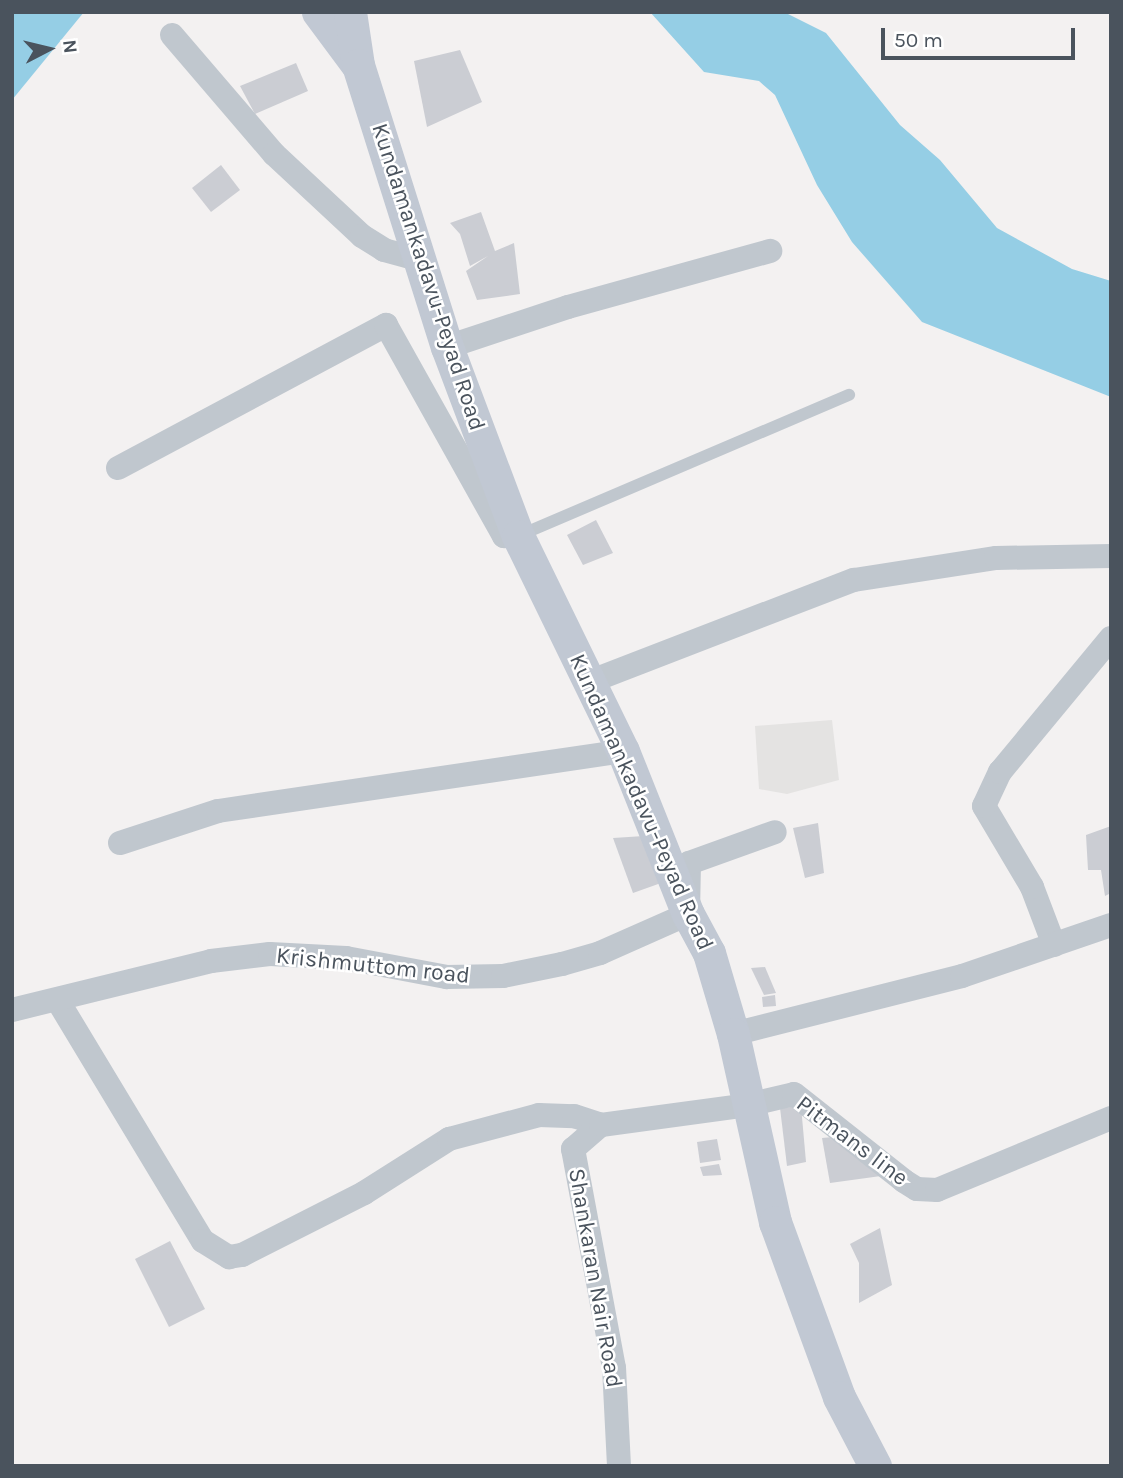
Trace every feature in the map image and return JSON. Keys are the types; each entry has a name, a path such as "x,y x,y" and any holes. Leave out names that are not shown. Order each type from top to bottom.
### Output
{"main road":[{"name":"Kundamankadavu-Peyad Road","path":"318,12 358,65"},
{"name":"Kundamankadavu-Peyad Road","path":"351,12 358,65 447,347 518,536 623,751 688,914 709,953 733,1034 775,1222 839,1397 876,1466"}],"street":[{"path":"172,35 274,154 362,236 384,250 421,260"},
{"path":"447,347 568,307 770,251"},
{"path":"118,468 386,325 504,536 518,536"},
{"path":"589,682 854,580 996,558 1111,556"},
{"path":"1054,945 1032,887 984,806 1000,772 1111,638"},
{"path":"120,843 218,811 623,751"},
{"path":"688,914 689,863 775,832"},
{"name":"Krishmuttom road","path":"13,1007 58,1001 211,961 270,954 346,958 447,977 503,976 600,953 688,914"},
{"path":"733,1034 884,998 1111,925"},
{"path":"58,1001 203,1241 229,1257 242,1255 364,1193 449,1139 539,1115 574,1116 601,1125 748,1105"},
{"name":"Pitmans line","path":"748,1105 794,1094 917,1189 958,1183 1111,1118"},
{"name":"Shankaran Nair Road","path":"601,1125 573,1149 614,1368 619,1466"}],"lane":[{"path":"518,536 849,395"}],"shaded area":[{"path":"832,720 839,780 787,794 759,789 755,726"}],"water":[{"path":"12,12 84,12 12,100"},
{"path":"650,12 784,12 826,33 900,125 940,160 997,228 1072,269 1111,281 1111,397 922,322 852,242 817,185 775,95 759,81 704,72"}],"building":[{"path":"460,50 482,102 427,127 414,61"},
{"path":"296,63 308,91 255,114 240,86"},
{"path":"221,165 240,190 211,212 192,188"},
{"path":"481,212 495,251 514,243 520,294 477,300 466,271 488,256 470,266 460,234 450,223"},
{"path":"596,520 613,553 583,565 567,535"},
{"path":"818,823 824,873 805,878 793,828"},
{"path":"1111,826 1111,893 1105,896 1101,870 1088,870 1086,835"},
{"path":"644,836 661,883 633,893 613,838"},
{"path":"765,967 776,993 764,995 751,968"},
{"path":"775,995 776,1006 763,1007 762,997"},
{"path":"801,1106 806,1162 787,1166 780,1108"},
{"path":"833,1137 881,1176 830,1183 822,1138"},
{"path":"717,1139 721,1160 700,1163 697,1142"},
{"path":"719,1164 722,1175 703,1176 700,1167"},
{"path":"880,1228 892,1285 859,1303 859,1263 850,1244"},
{"path":"170,1241 205,1309 169,1327 135,1259"}]}
